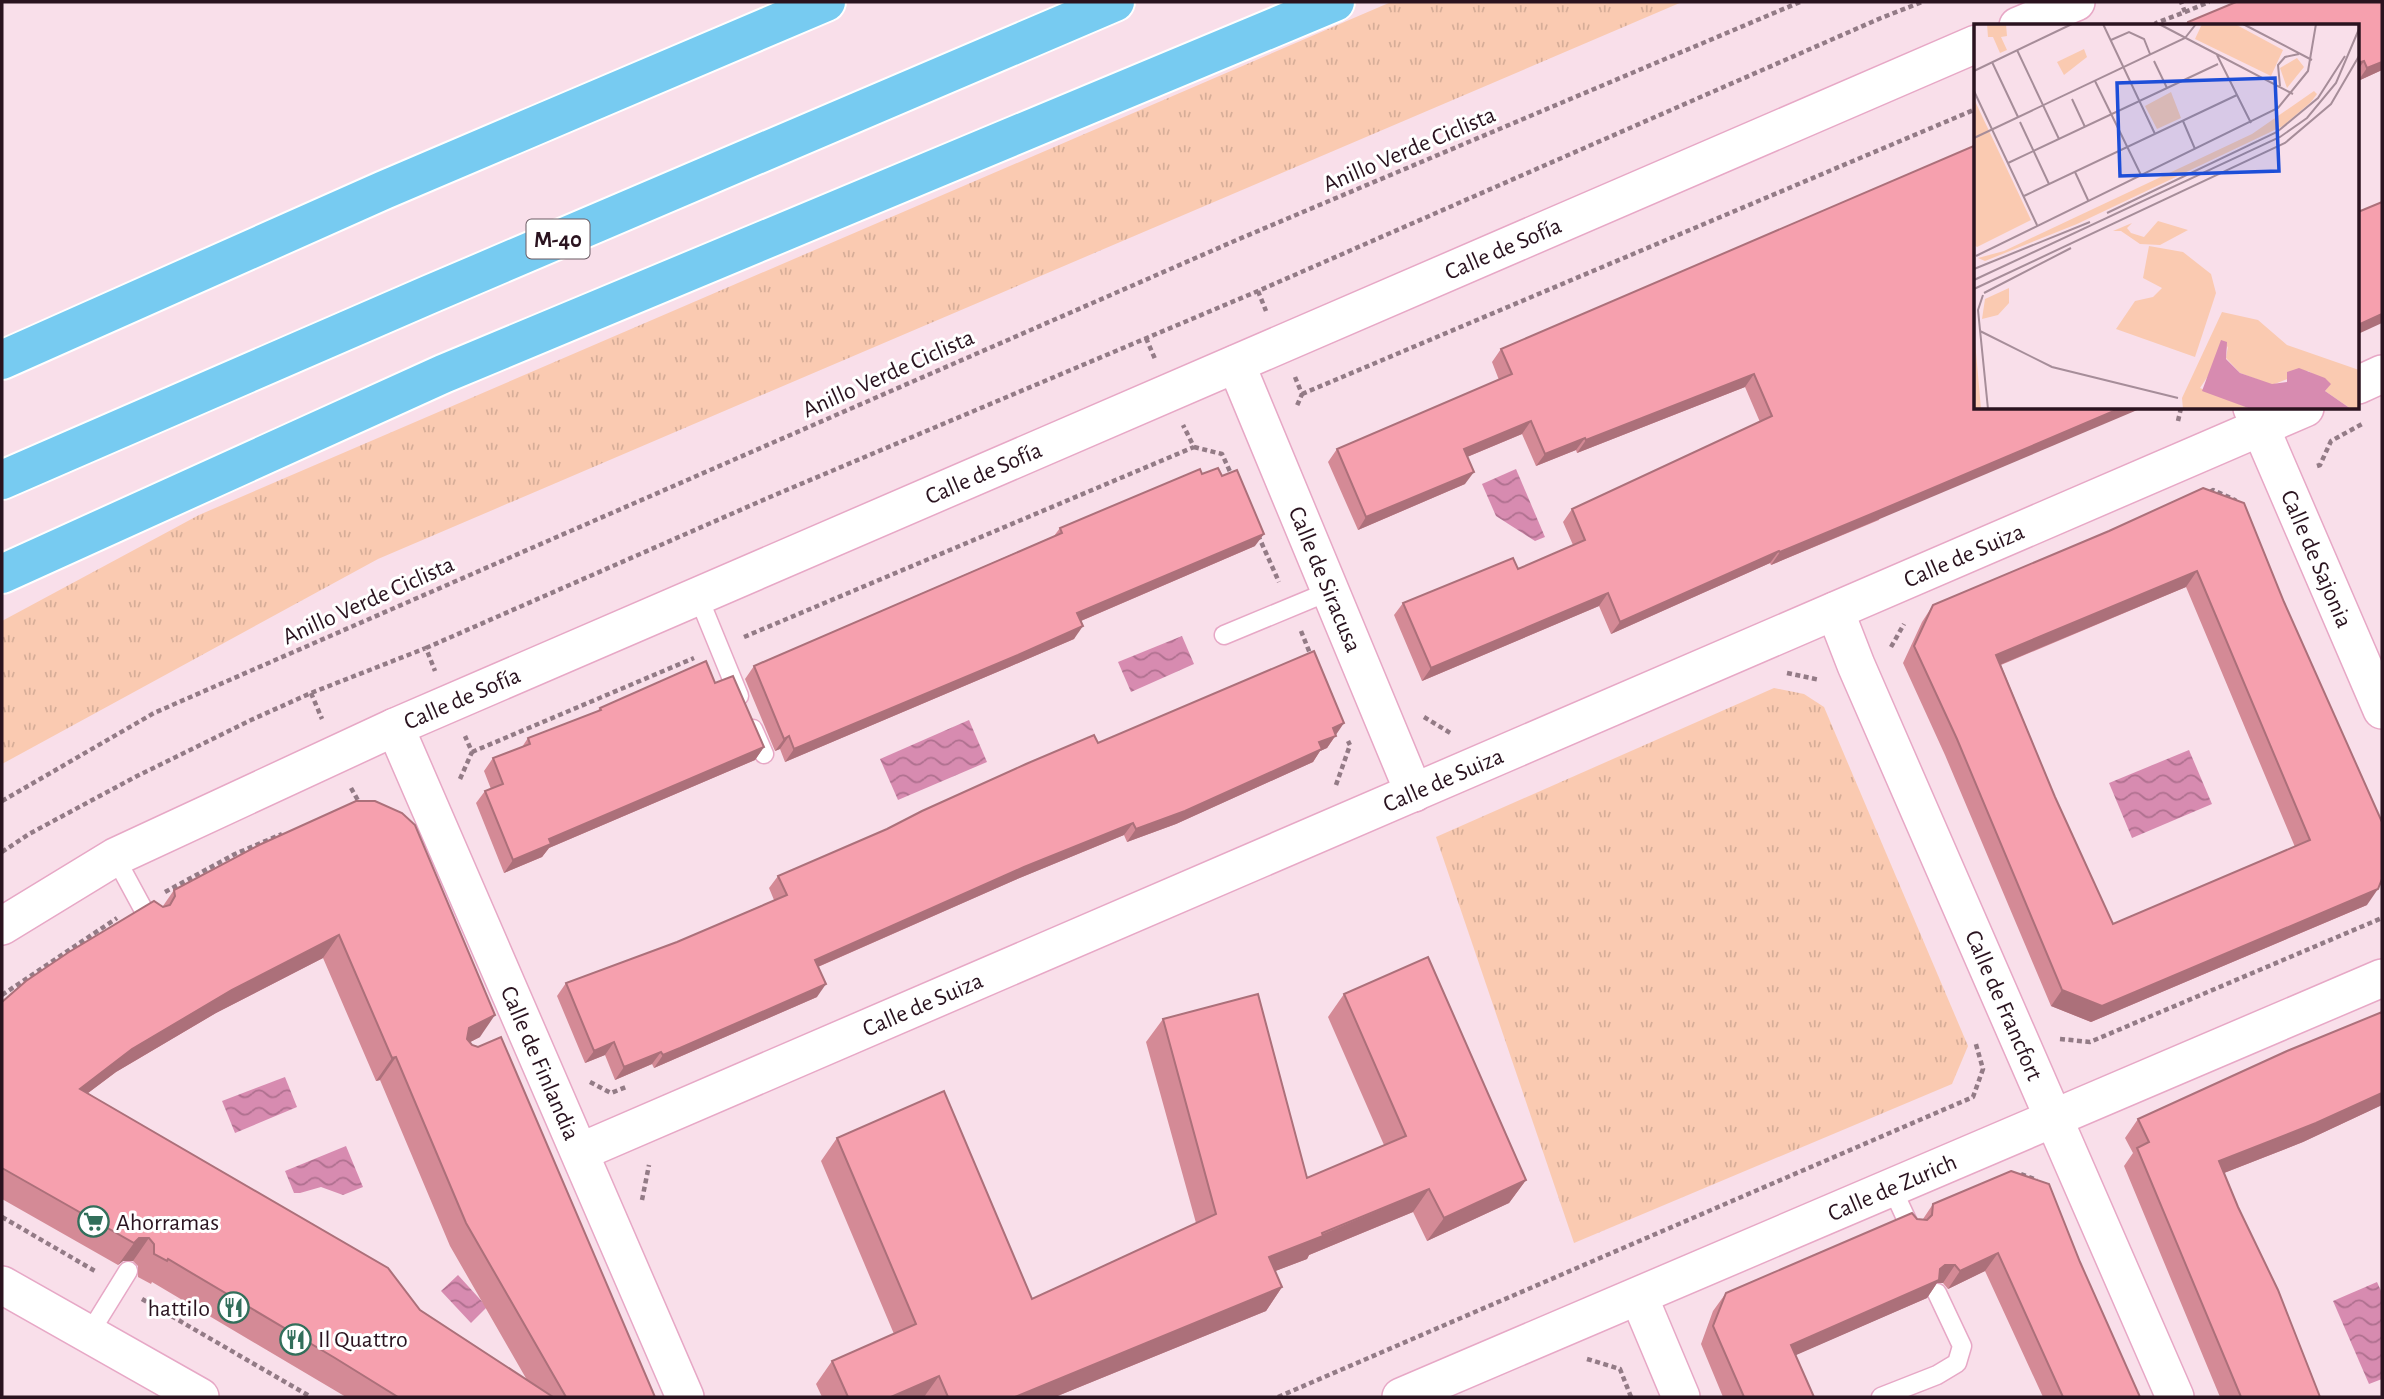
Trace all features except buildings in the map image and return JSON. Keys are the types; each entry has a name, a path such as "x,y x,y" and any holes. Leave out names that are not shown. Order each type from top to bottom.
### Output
{"highway":[{"path":"2,360 384,190 826,2"},
{"name":"M-40","path":"2,480 1115,2"},
{"path":"1282,24 1321,2"},
{"path":"2,574 443,374 1335,2"}],"street":[{"path":"2026,24 2078,10"},
{"name":"Calle de Sofía","path":"2,926 115,857 395,727 1974,45"},
{"name":"Calle de Siracusa","path":"1236,364 1414,793"},
{"path":"2360,384 2382,374"},
{"name":"Calle de Suiza","path":"580,1152 1835,611 2256,417 2294,410"},
{"name":"Calle de Sajonia","path":"2256,417 2382,710"},
{"name":"Calle de Francfort","path":"1835,611 1856,665 2175,1397"},
{"name":"Calle de Finlandia","path":"395,727 519,1032 580,1152 685,1397"},
{"name":"Calle de Zurich","path":"1401,1397 2382,978"},
{"path":"2,1285 200,1397"},
{"path":"1639,1297 1681,1397"}],"lane":[{"path":"1224,635 1330,591"},
{"path":"698,596 764,754"},
{"path":"115,857 145,912"},
{"path":"1892,1188 1910,1227"},
{"path":"89,1334 123,1278"},
{"path":"1881,1397 1957,1363 1962,1346 1937,1293"}],"path":[{"name":"Anillo Verde Ciclista","path":"2,801 154,713 1239,239 1800,2"},
{"path":"426,648 770,497 1258,292 1922,2"},
{"path":"2181,2 2185,12"},
{"path":"2156,24 2209,2"},
{"path":"1302,394 1974,110"},
{"path":"1146,338 1194,447"},
{"path":"472,752 1194,447 1222,454 1233,478"},
{"path":"2201,496 2213,491 2235,500 2241,513"},
{"path":"1254,525 1312,658"},
{"path":"1890,649 1903,625 1915,619"},
{"path":"1786,673 1821,680"},
{"path":"2,852 29,834 137,776 311,693"},
{"path":"1344,733 1350,745 1336,786 1350,821"},
{"path":"2,995 123,914 145,912 235,853 284,834"},
{"path":"2056,1039 2090,1042 2382,918"},
{"path":"1278,1397 1973,1097 1983,1069 1971,1032"},
{"path":"586,1079 611,1093 637,1083"},
{"path":"641,1209 647,1166 660,1160"},
{"path":"2,1217 123,1278 311,1397"}],"green space":[{"path":"1391,2 1682,2 378,559 2,764 2,621 199,515"},
{"path":"1774,688 1804,694 1824,707 1968,1046 1952,1084 1574,1243 1436,837"}],"water":[{"path":"1516,469 1545,537 1535,541 1496,516 1482,484"},
{"path":"1182,636 1194,664 1131,692 1118,662"},
{"path":"969,720 987,762 898,800 880,759"},
{"path":"2189,750 2212,804 2132,838 2109,783"},
{"path":"285,1077 297,1107 235,1133 222,1101"},
{"path":"346,1146 363,1187 343,1195 321,1187 294,1193 285,1171"},
{"path":"458,1275 487,1307 471,1323 441,1291"},
{"path":"2377,1282 2382,1293 2382,1379 2369,1384 2333,1301"}],"place":[{"name":"Ahorramas","path":"93,1222"},
{"name":"hattilo","path":"233,1308"},
{"name":"Il Quattro","path":"295,1339"}]}
